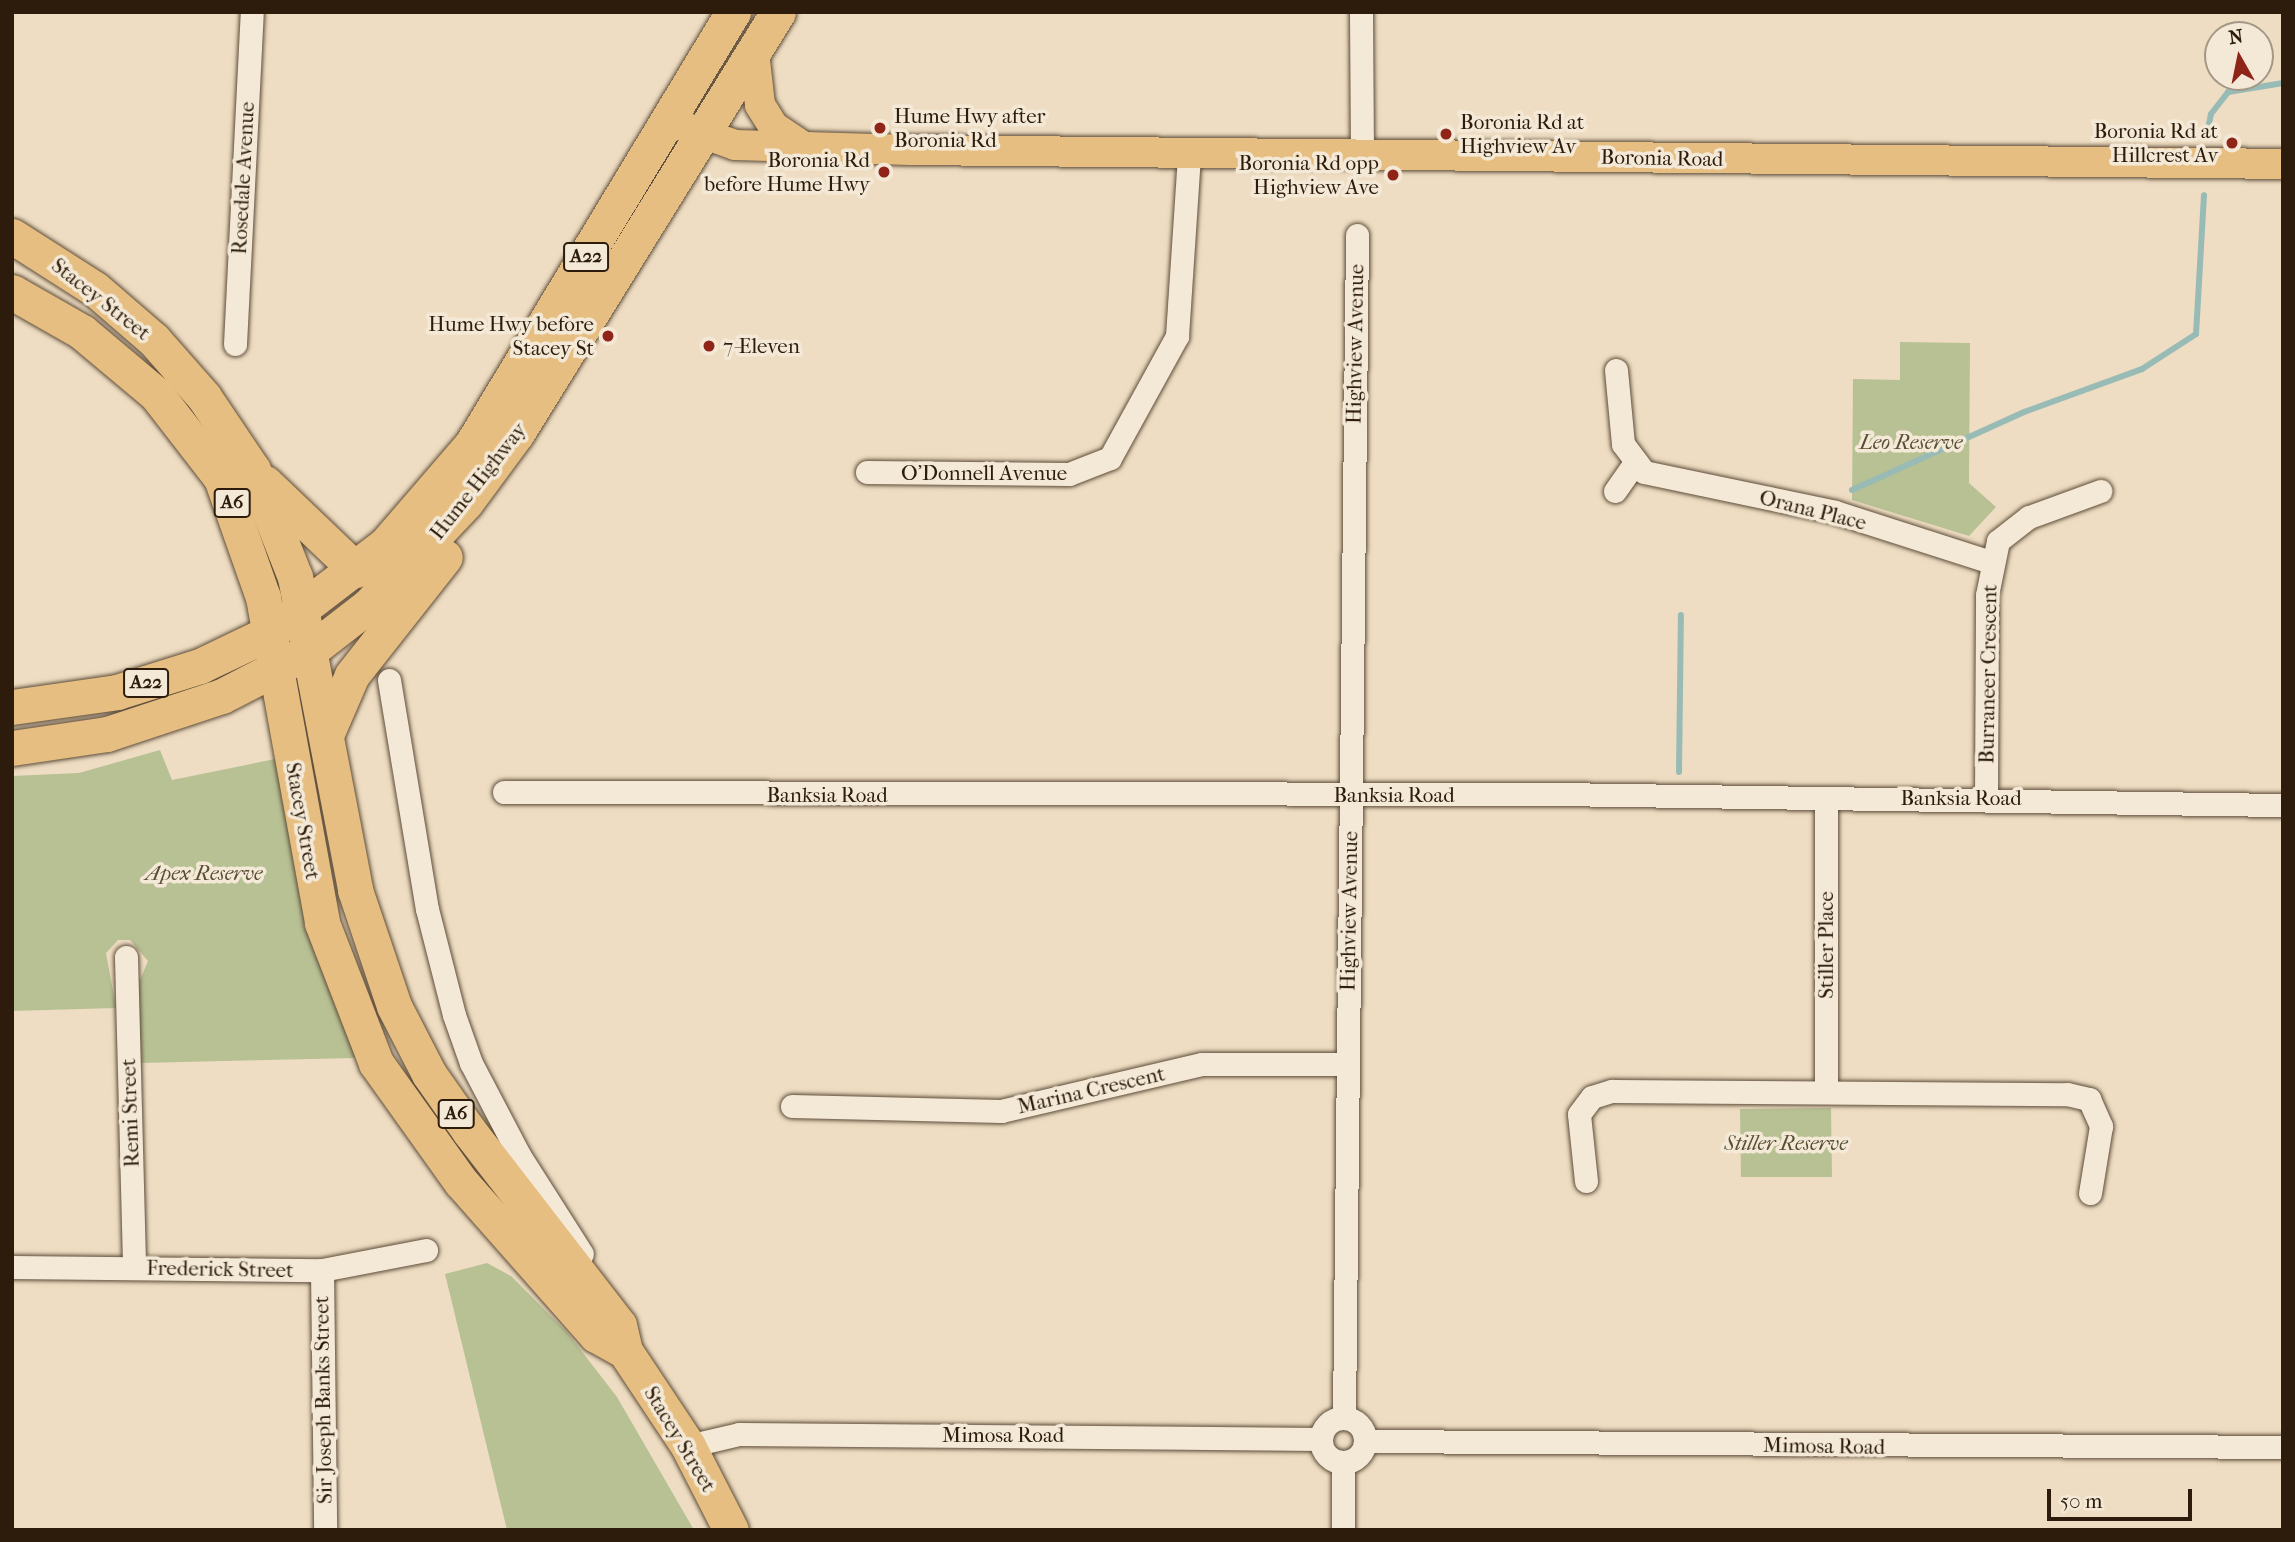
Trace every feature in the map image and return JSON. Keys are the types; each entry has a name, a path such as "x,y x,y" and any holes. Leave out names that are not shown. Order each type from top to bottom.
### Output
{"highway":[{"name":"Hume Highway","path":"12,707 117,692 200,666 271,632 356,570 454,470 733,12"},
{"name":"Hume Highway","path":"12,748 146,724 278,669 311,650 416,558 517,433 703,138 778,12"},
{"name":"Stacey Street","path":"12,236 95,289 154,340 204,397 253,470 302,610 368,937 408,1036 469,1131 609,1309 625,1351 688,1446 731,1530"},
{"name":"Stacey Street","path":"12,292 107,350 190,432 244,529 271,632 322,923 376,1063 461,1182 596,1335 625,1351"},
{"path":"326,735 352,676 459,539 517,433"},
{"path":"253,470 356,570"}],"main road":[{"path":"754,52 753,83 760,105 774,127 802,146"},
{"name":"Boronia Road","path":"668,121 703,138 802,146 1189,153 2283,164"}],"street":[{"name":"Rosedale Avenue","path":"235,344 252,12"},
{"path":"1361,12 1362,155"},
{"name":"O'Donnell Avenue","path":"867,472 1069,474 1110,458 1177,336 1189,153"},
{"name":"Highview Avenue","path":"1344,1418 1357,235"},
{"path":"1615,491 1633,465 1623,444 1616,370"},
{"name":"Orana Place","path":"1633,465 1665,478 1835,512 1991,562"},
{"name":"Burraneer Crescent","path":"1986,797 1991,562 2011,527 2100,491"},
{"name":"Stacey Street","path":"389,680 427,909 454,1015 471,1063 519,1154 609,1309"},
{"name":"Banksia Road","path":"504,792 1826,799 1986,797 2283,805"},
{"name":"Stiller Place","path":"1826,799 1826,1092"},
{"name":"Remi Street","path":"126,957 134,1268"},
{"name":"Marina Crescent","path":"792,1106 1001,1111 1202,1064 1348,1064"},
{"path":"1586,1181 1578,1122 1588,1090 2093,1094 2102,1140 2090,1193"},
{"name":"Frederick Street","path":"12,1267 322,1270 426,1250"},
{"name":"Sir Joseph Banks Street","path":"322,1270 324,1530"},
{"path":"1344,1418 1359,1425 1365,1441 1358,1456 1343,1462 1327,1456 1321,1439 1330,1422 1344,1418"},
{"name":"Mimosa Road","path":"688,1446 732,1434 1321,1439"},
{"name":"Mimosa Road","path":"1365,1441 2283,1447"},
{"path":"1343,1462 1343,1530"}],"green space":[{"name":"Leo Reserve","path":"1900,342 1970,343 1969,483 1996,507 1969,536 1852,500 1853,379 1900,380"},
{"name":"Apex Reserve","path":"160,750 172,780 280,758 314,933 356,1058 140,1063 139,982 148,961 130,940 118,940 106,953 116,1008 12,1011 12,776 79,773"},
{"name":"Stiller Reserve","path":"1831,1108 1832,1177 1741,1177 1740,1109"},
{"path":"487,1263 511,1276 566,1331 617,1397 694,1530 507,1530 445,1274"}],"waterway":[{"path":"2207,133 2211,114 2228,92 2283,83"},
{"path":"1852,490 2024,412 2142,369 2196,334 2204,195"},
{"path":"1679,772 1681,615"}],"place":[{"name":"Hume Hwy after Boronia Rd","path":"880,128"},
{"name":"Boronia Rd at Highview Av","path":"1446,134"},
{"name":"Boronia Rd at Hillcrest Av","path":"2232,143"},
{"name":"Boronia Rd before Hume Hwy","path":"884,172"},
{"name":"Boronia Rd opp Highview Ave","path":"1393,175"},
{"name":"Hume Hwy before Stacey St","path":"608,336"},
{"name":"7-Eleven","path":"709,346"}]}
